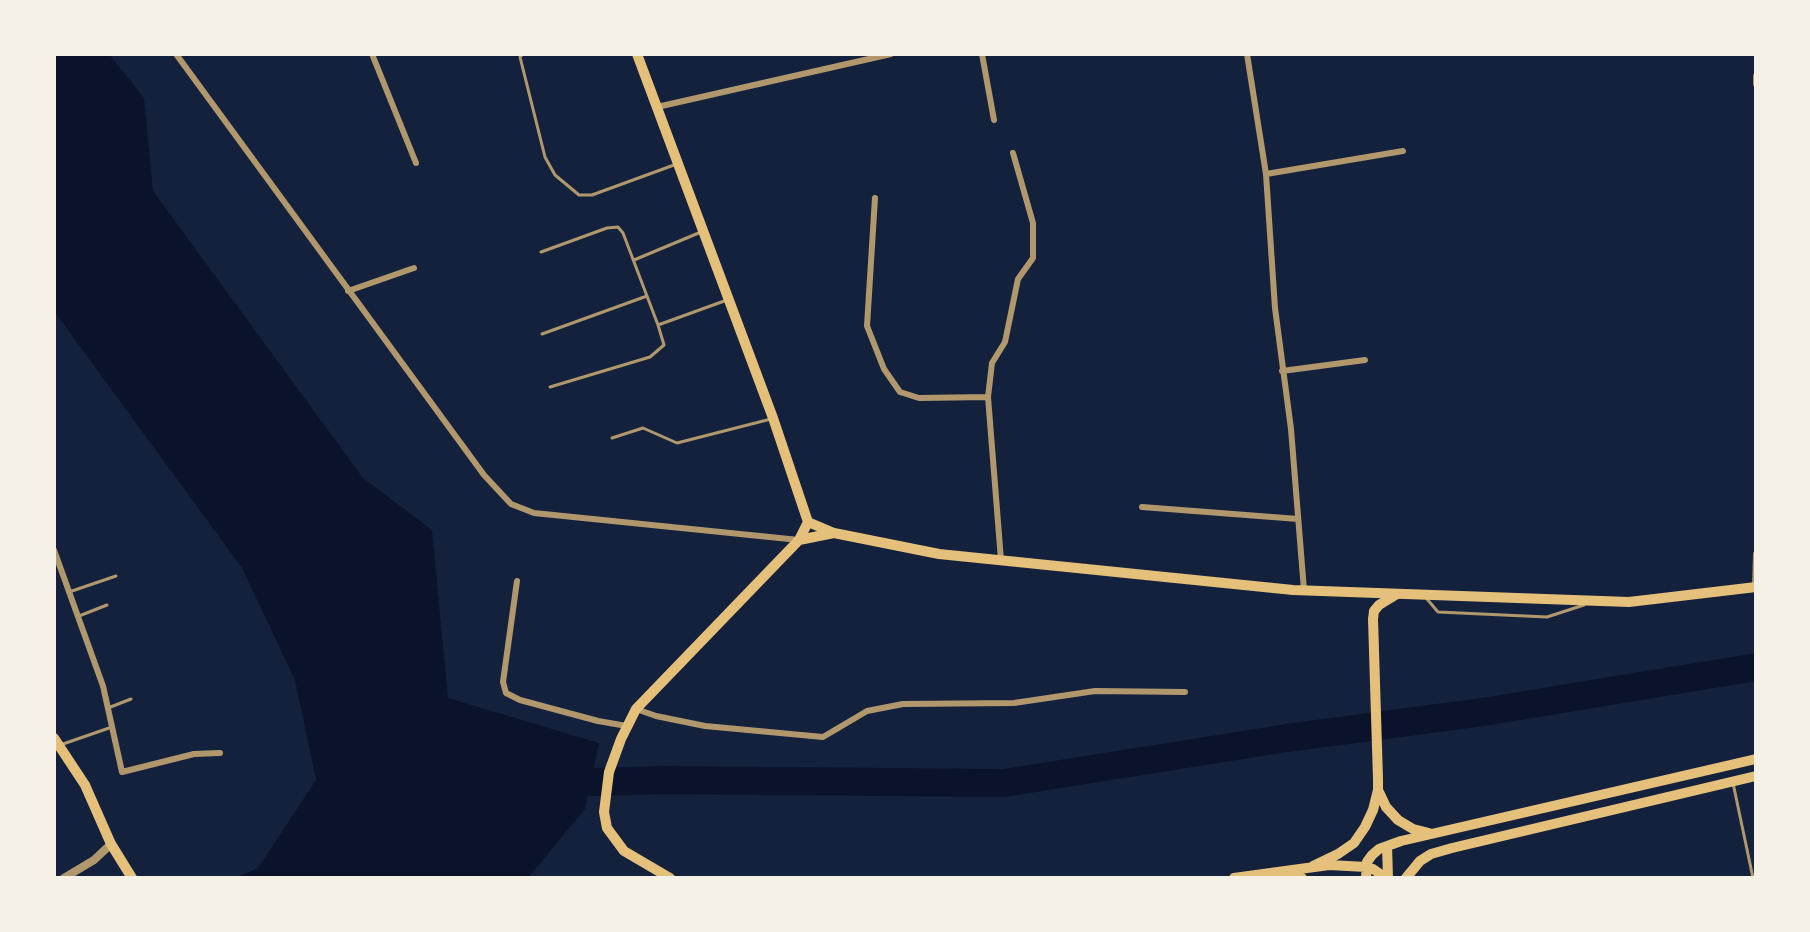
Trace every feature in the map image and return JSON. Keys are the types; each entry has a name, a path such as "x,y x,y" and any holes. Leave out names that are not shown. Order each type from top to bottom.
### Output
{"main road":[{"path":"637,54 773,418 808,522 816,527 834,533 939,554 1304,590 1594,602 1664,599 1755,587"},
{"path":"670,878 624,851 607,828 604,812 609,772 621,739 636,709 799,540 808,522"},
{"path":"799,540 834,533"},
{"path":"1313,866 1354,843 1373,810 1378,784 1374,611 1397,594"},
{"path":"56,741 85,785 111,844 130,875"},
{"path":"1366,872 1372,855 1387,846 1430,833 1756,759"},
{"path":"1406,878 1420,861 1431,854 1756,776"},
{"path":"1378,784 1386,807 1398,820 1413,829 1430,833"},
{"path":"1387,846 1387,878"},
{"path":"1234,878 1313,866 1366,872 1373,869 1387,878"},
{"path":"1276,872 1302,878"}],"street":[{"path":"176,54 484,475 511,504 534,513 799,540"},
{"path":"372,54 416,163"},
{"path":"657,107 891,54"},
{"path":"982,54 994,120"},
{"path":"1247,54 1266,174 1275,308 1291,429 1304,590"},
{"path":"1756,76 1756,84"},
{"path":"1266,174 1403,151"},
{"path":"1000,561 988,398 992,363 1005,342 1018,279 1033,258 1032,223 1012,153"},
{"path":"875,198 867,326 884,369 900,392 919,398 988,398"},
{"path":"348,291 414,268"},
{"path":"1282,371 1365,360"},
{"path":"1142,507 1298,519"},
{"path":"54,550 103,686 122,772 194,754 220,753"},
{"path":"1755,587 1756,554"},
{"path":"517,581 503,682 506,693 520,700 598,721 627,726"},
{"path":"636,709 656,716 705,726 823,737 867,711 903,704 1014,703 1095,691 1185,692"},
{"path":"64,878 94,860 111,844"}],"lane":[{"path":"523,54 520,57 545,157 555,175 579,195 592,195 678,163"},
{"path":"541,252 607,228 618,227 623,233 634,260 663,345 650,357 550,387"},
{"path":"634,260 704,231"},
{"path":"542,334 647,296"},
{"path":"658,325 728,299"},
{"path":"612,438 643,428 677,443 773,418"},
{"path":"69,592 116,576"},
{"path":"1424,595 1438,612 1547,617 1594,602"},
{"path":"78,616 107,605"},
{"path":"108,708 131,699"},
{"path":"56,741 112,727"},
{"path":"1732,782 1753,878"}],"water":[{"path":"54,54 109,54 144,98 153,191 363,478 432,530 448,698 599,743 585,809 528,878 236,878 258,868 316,780 295,680 242,568 54,311"}],"waterway":[{"path":"553,783 664,780 1004,783 1287,738 1483,712 1756,667"}]}
